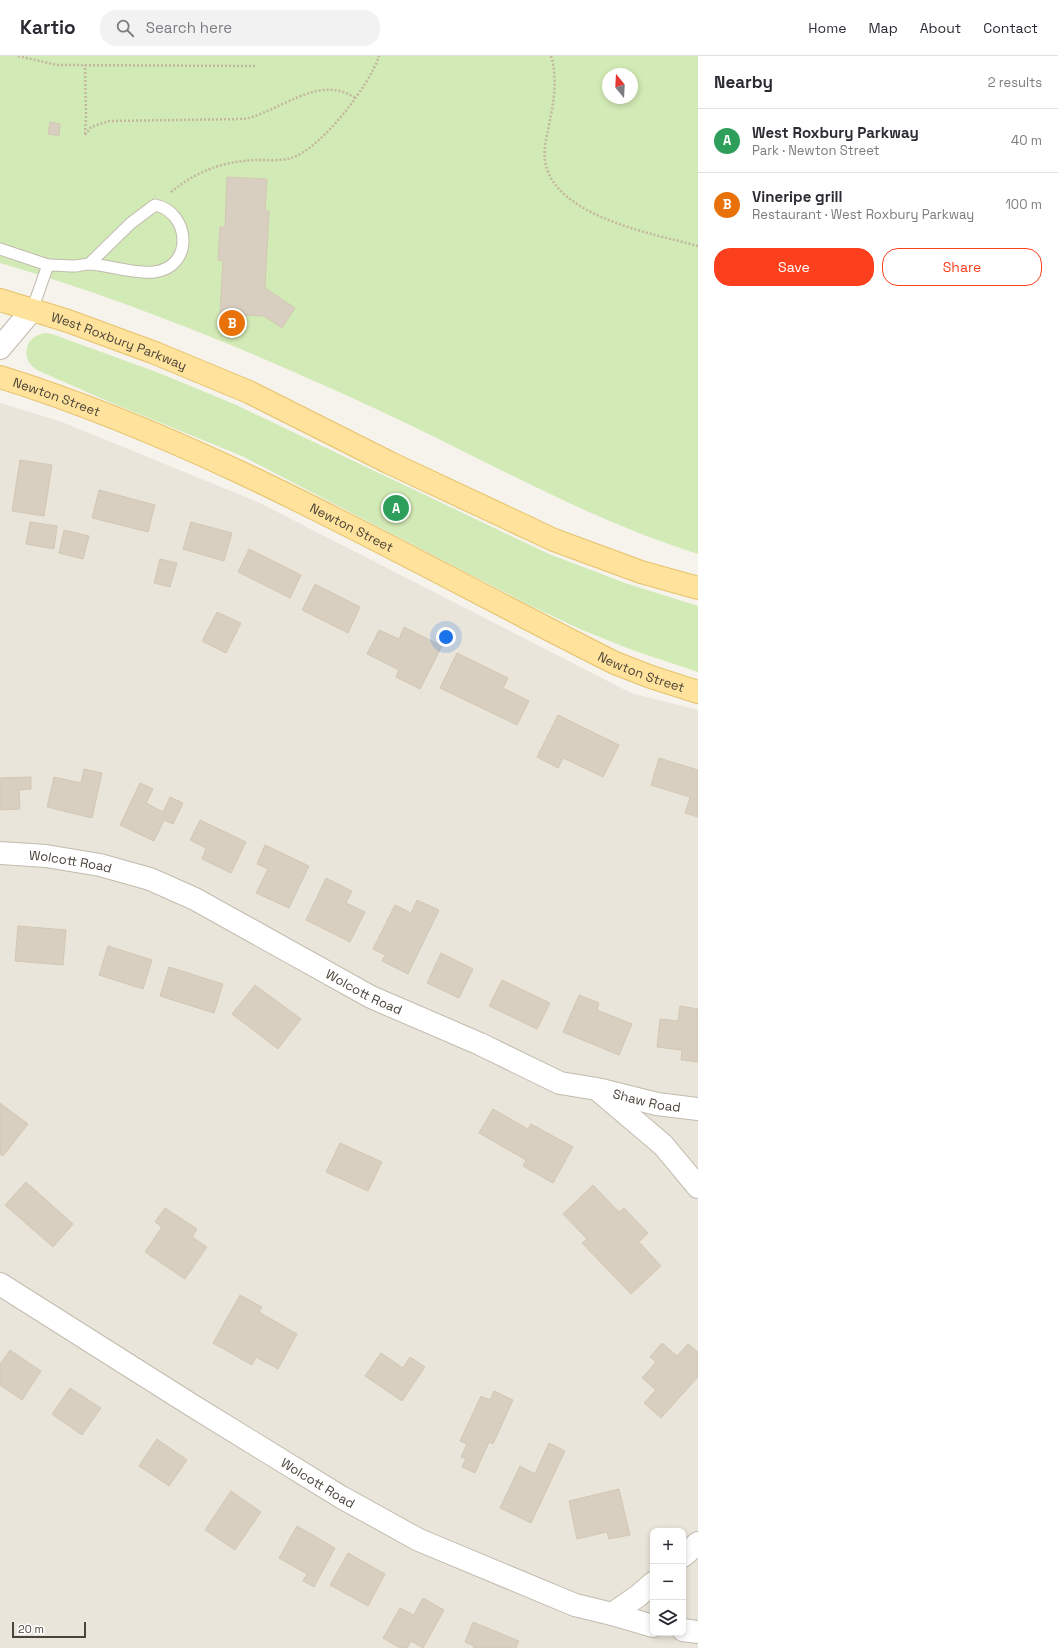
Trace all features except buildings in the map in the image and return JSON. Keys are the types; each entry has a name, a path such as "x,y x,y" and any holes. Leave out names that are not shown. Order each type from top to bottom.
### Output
{"main road":[{"name":"West Roxbury Parkway","path":"0,300 156,353 248,392 390,463 554,540 641,572 698,588"},
{"name":"Newton Street","path":"0,377 88,407 216,460 398,550 616,663 651,677 698,692"}],"street":[{"path":"0,348 32,310"},
{"name":"Wolcott Road","path":"0,853 46,856 100,865 150,879 195,899 371,997 480,1044 560,1083 597,1089"},
{"path":"597,1089 663,1145 698,1187"},
{"name":"Shaw Road","path":"597,1089 656,1104 698,1109"},
{"name":"Wolcott Road","path":"0,1284 233,1431 341,1497 419,1540 575,1605 650,1625"},
{"path":"686,1553 698,1543"},
{"path":"612,1614 650,1586"},
{"path":"686,1630 698,1632"}],"lane":[{"path":"0,249 48,265 75,266 90,264 133,271 153,272 164,270 176,263 183,249 184,238 174,215 165,207 155,205 131,223 90,264"},
{"path":"32,310 48,265"}],"path":[{"path":"18,56 57,65 256,66"},
{"path":"155,205 197,173 239,161 290,158 305,152 320,139 355,98 379,56"},
{"path":"551,56 555,68 553,106 544,161 548,173 558,187 570,199 584,209 601,217 698,246"},
{"path":"85,65 85,135 91,127 109,121 244,119 257,117 291,100 319,90 340,90 355,98"}],"shaded area":[{"path":"0,403 62,422 258,502 631,693 698,710 698,1648 0,1648"}],"green space":[{"path":"0,56 698,56 698,554 624,527 552,495 410,425 259,357 157,316 53,279 0,263"},
{"path":"45,333 52,334 159,373 234,404 549,554 625,583 698,606 698,672 635,651 582,630 531,606 242,456 107,401 37,370 28,360 26,354 27,348 33,338"}],"place":[{"name":"Vineripe grill","path":"232,323"},
{"name":"West Roxbury Parkway","path":"396,508"}]}
